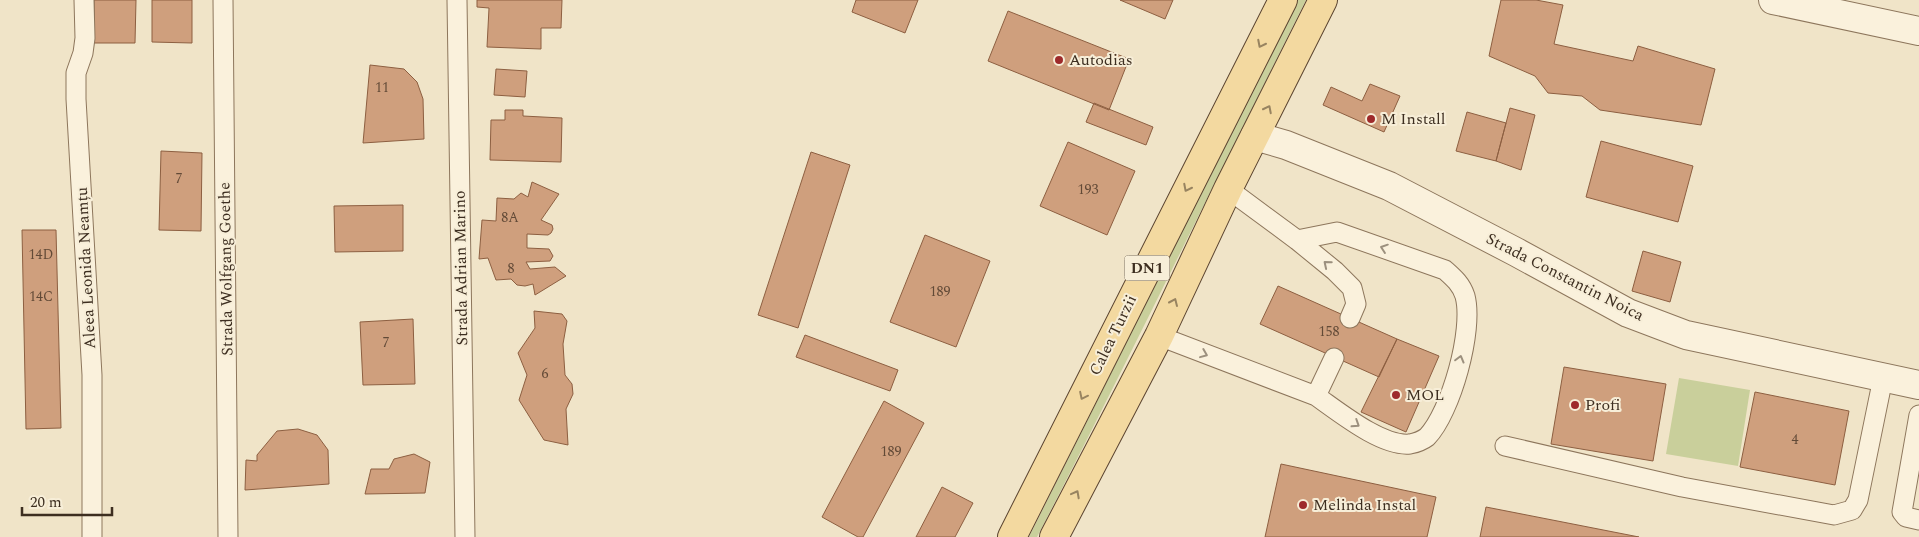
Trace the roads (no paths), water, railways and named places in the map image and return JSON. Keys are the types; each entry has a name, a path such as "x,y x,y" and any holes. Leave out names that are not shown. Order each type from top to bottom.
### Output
{"main road":[{"name":"Calea Turzii","path":"1012,537 1283,0"},
{"name":"DN1","path":"1054,537 1159,336 1228,189 1323,0"}],"street":[{"path":"1773,0 1919,32"},
{"name":"Strada Constantin Noica","path":"1255,136 1286,145 1389,186 1628,313 1686,335 1919,385"}],"lane":[{"name":"Aleea Leonida Neamțu","path":"84,0 85,38 83,53 76,73 76,99 92,375 92,537"},
{"name":"Strada Wolfgang Goethe","path":"223,0 228,537"},
{"name":"Strada Adrian Marino","path":"457,0 465,537"},
{"path":"1228,189 1297,240 1335,271 1352,288 1356,304 1350,318"},
{"path":"1159,336 1316,396 1362,428 1393,443 1410,444 1426,438 1438,421 1451,391 1466,337 1468,316 1465,296 1458,280 1445,270 1338,232 1297,240"},
{"path":"1316,396 1334,358"},
{"path":"1505,446 1682,487 1834,514 1852,510 1858,500 1883,378"},
{"path":"1919,415 1902,512 1906,517 1919,520"}],"place":[{"name":"Autodias","path":"1059,60"},
{"name":"M Install","path":"1371,119"},
{"name":"MOL","path":"1396,395"},
{"name":"Profi","path":"1575,405"},
{"name":"Melinda Instal","path":"1303,505"}]}
